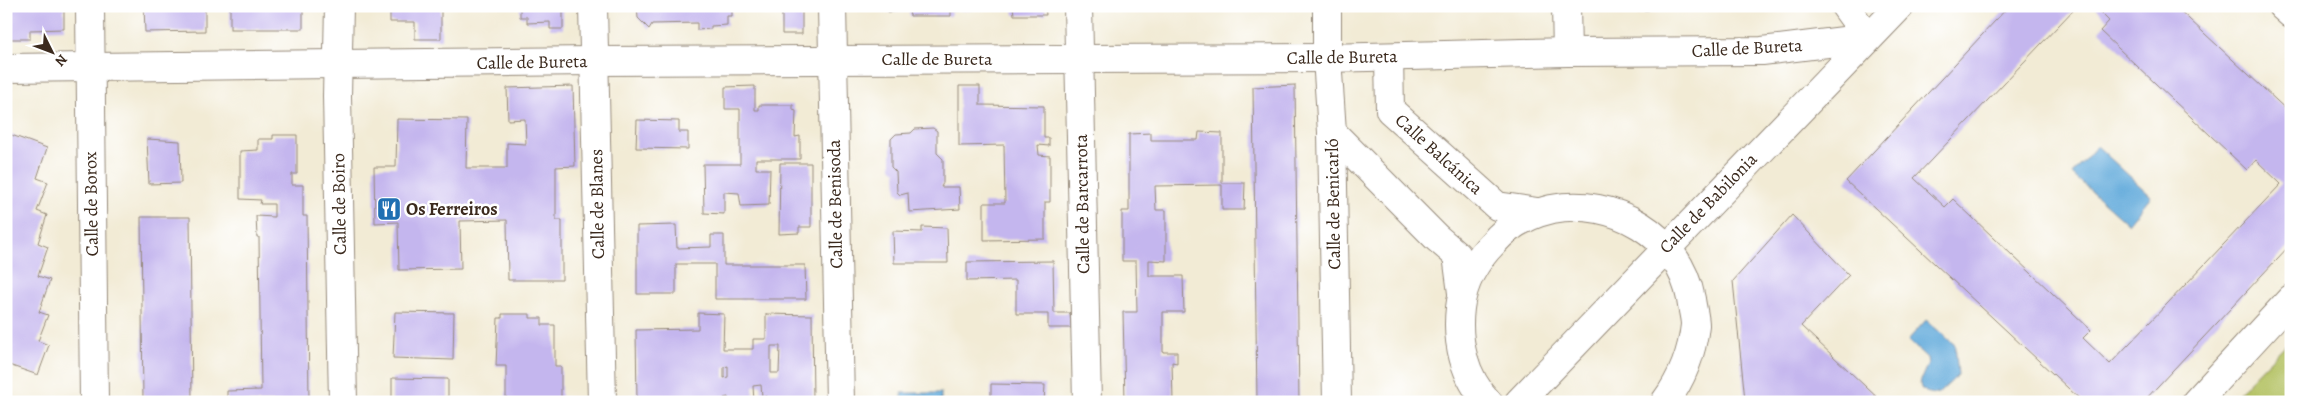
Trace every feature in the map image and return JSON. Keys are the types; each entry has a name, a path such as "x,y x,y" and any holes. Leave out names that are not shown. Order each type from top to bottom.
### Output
{"street":[{"name":"Calle de Borox","path":"90,6 89,67 94,402"},
{"name":"Calle de Boiro","path":"339,6 337,106 343,402"},
{"name":"Calle de Blanes","path":"593,6 602,402"},
{"name":"Calle de Benisoda","path":"832,6 840,402"},
{"name":"Calle de Barcarrota","path":"1078,6 1087,402"},
{"name":"Calle de Benicarló","path":"1327,6 1327,58 1332,132 1337,402"},
{"path":"1566,6 1566,52"},
{"path":"1845,6 1868,38"},
{"name":"Calle de Babilonia","path":"1519,402 1666,247 1900,6"},
{"path":"2282,6 2291,14"},
{"name":"Calle de Bureta","path":"6,68 593,61 1327,58 1566,52 1762,52 1868,38"},
{"name":"Calle Balcánica","path":"1389,57 1390,110 1497,206 1537,212"},
{"path":"1332,132 1437,238 1457,255 1462,293 1458,328 1464,362 1479,392 1488,402"},
{"path":"1462,293 1478,259 1504,231 1537,212 1572,205 1607,210 1640,224 1666,247 1688,283 1695,324 1687,365 1666,401"},
{"path":"2196,402 2291,299"}],"green space":[{"path":"2291,339 2291,402 2229,402"}],"water":[{"path":"2097,146 2151,196 2128,224 2072,174"},
{"path":"1926,320 1955,345 1958,375 1938,394 1924,391 1921,388 1921,380 1928,364 1927,358 1908,340"},
{"path":"902,393 941,393 941,402 902,402"}],"building":[{"path":"6,6 64,6 64,29 30,30 30,39 6,39"},
{"path":"144,6 205,6 205,31 145,32"},
{"path":"230,6 303,6 303,29 230,29"},
{"path":"390,6 441,6 441,39 415,39 415,22 390,22"},
{"path":"520,6 563,6 563,29 550,29 550,22 527,23 527,17 520,17"},
{"path":"637,6 732,6 732,16 727,16 727,25 711,26 711,29 697,30 697,23 652,24 649,29 638,18"},
{"path":"769,6 802,6 802,34 782,34 782,12 769,12"},
{"path":"888,6 972,6 973,10 951,11 951,16 910,16 909,11 888,12"},
{"path":"1013,6 1045,6 1046,15 1014,15"},
{"path":"1617,6 1649,6 1649,10 1617,12"},
{"path":"2009,6 2077,6 1914,178 1945,207 1953,199 2091,330 2083,338 2110,364 2281,184 2256,160 2247,170 2100,31 2109,21 2094,6 2175,6 2291,114 2291,244 2143,402 2083,402 1846,181"},
{"path":"1295,85 1299,402 1257,402 1253,87"},
{"path":"573,86 575,166 556,167 556,220 562,220 562,280 508,280 507,220 460,221 461,269 399,270 398,222 375,223 374,167 396,167 397,119 467,120 466,168 507,168 507,143 526,144 525,119 508,120 507,88"},
{"path":"755,86 755,110 759,110 759,105 793,105 793,110 796,111 795,137 800,136 800,159 756,159 756,169 770,169 769,205 741,206 739,193 724,192 724,214 704,213 703,164 740,164 740,109 725,109 725,87"},
{"path":"959,86 980,86 980,105 1044,106 1044,138 1049,138 1049,146 1038,145 1039,155 1050,156 1050,202 1045,202 1045,239 984,240 984,203 1005,203 1004,145 959,146"},
{"path":"637,120 679,121 679,132 688,132 688,149 636,148"},
{"path":"933,128 937,131 937,153 943,159 943,183 941,187 959,187 960,209 909,212 908,193 900,195 897,192 896,172 891,167 891,139 896,134 911,133 915,129"},
{"path":"1199,132 1222,133 1222,183 1245,183 1244,210 1222,210 1222,185 1155,186 1156,210 1166,210 1166,261 1149,260 1149,276 1183,276 1184,312 1163,312 1163,352 1177,352 1177,363 1172,362 1173,402 1125,402 1123,312 1137,312 1136,261 1122,261 1122,211 1129,211 1129,134 1151,133 1151,140 1198,140"},
{"path":"6,133 47,148 37,178 48,182 37,211 47,215 38,243 48,247 38,276 50,280 39,312 48,315 38,341 49,345 38,375 6,364"},
{"path":"273,135 297,135 297,174 292,174 292,185 303,185 303,216 307,216 309,402 227,402 227,391 261,390 259,237 257,237 256,216 274,217 274,204 260,204 261,200 240,199 240,151 258,150 258,139 273,139"},
{"path":"147,139 180,141 181,183 149,184"},
{"path":"780,163 811,163 811,227 799,227 799,233 779,234"},
{"path":"1792,215 1849,275 1801,326 1882,402 1747,402 1745,400 1733,281"},
{"path":"141,217 190,217 192,402 143,402"},
{"path":"676,225 677,248 711,247 711,235 724,235 724,265 805,265 806,299 715,299 715,264 676,264 676,294 637,294 637,226"},
{"path":"922,227 947,228 948,263 894,263 893,231 922,232"},
{"path":"1053,261 1054,313 1070,313 1071,328 1048,328 1048,314 1016,314 1016,280 967,281 967,262"},
{"path":"395,312 454,313 453,360 393,358"},
{"path":"698,313 724,314 723,349 753,349 753,339 766,339 766,314 812,315 813,401 767,402 767,396 762,397 761,385 753,386 754,402 728,402 728,397 724,398 724,402 637,402 636,330 698,329","holes":["771,346 780,346 779,373 771,373","728,366 728,377 724,378 724,367"]},
{"path":"502,314 530,314 530,318 542,318 542,325 555,325 555,366 561,366 561,402 506,401 506,366 496,366 498,318 502,318"},
{"path":"392,378 448,379 448,402 392,402"},
{"path":"991,384 1045,385 1044,402 991,402"}],"place":[{"name":"Os Ferreiros","path":"389,209"}]}
